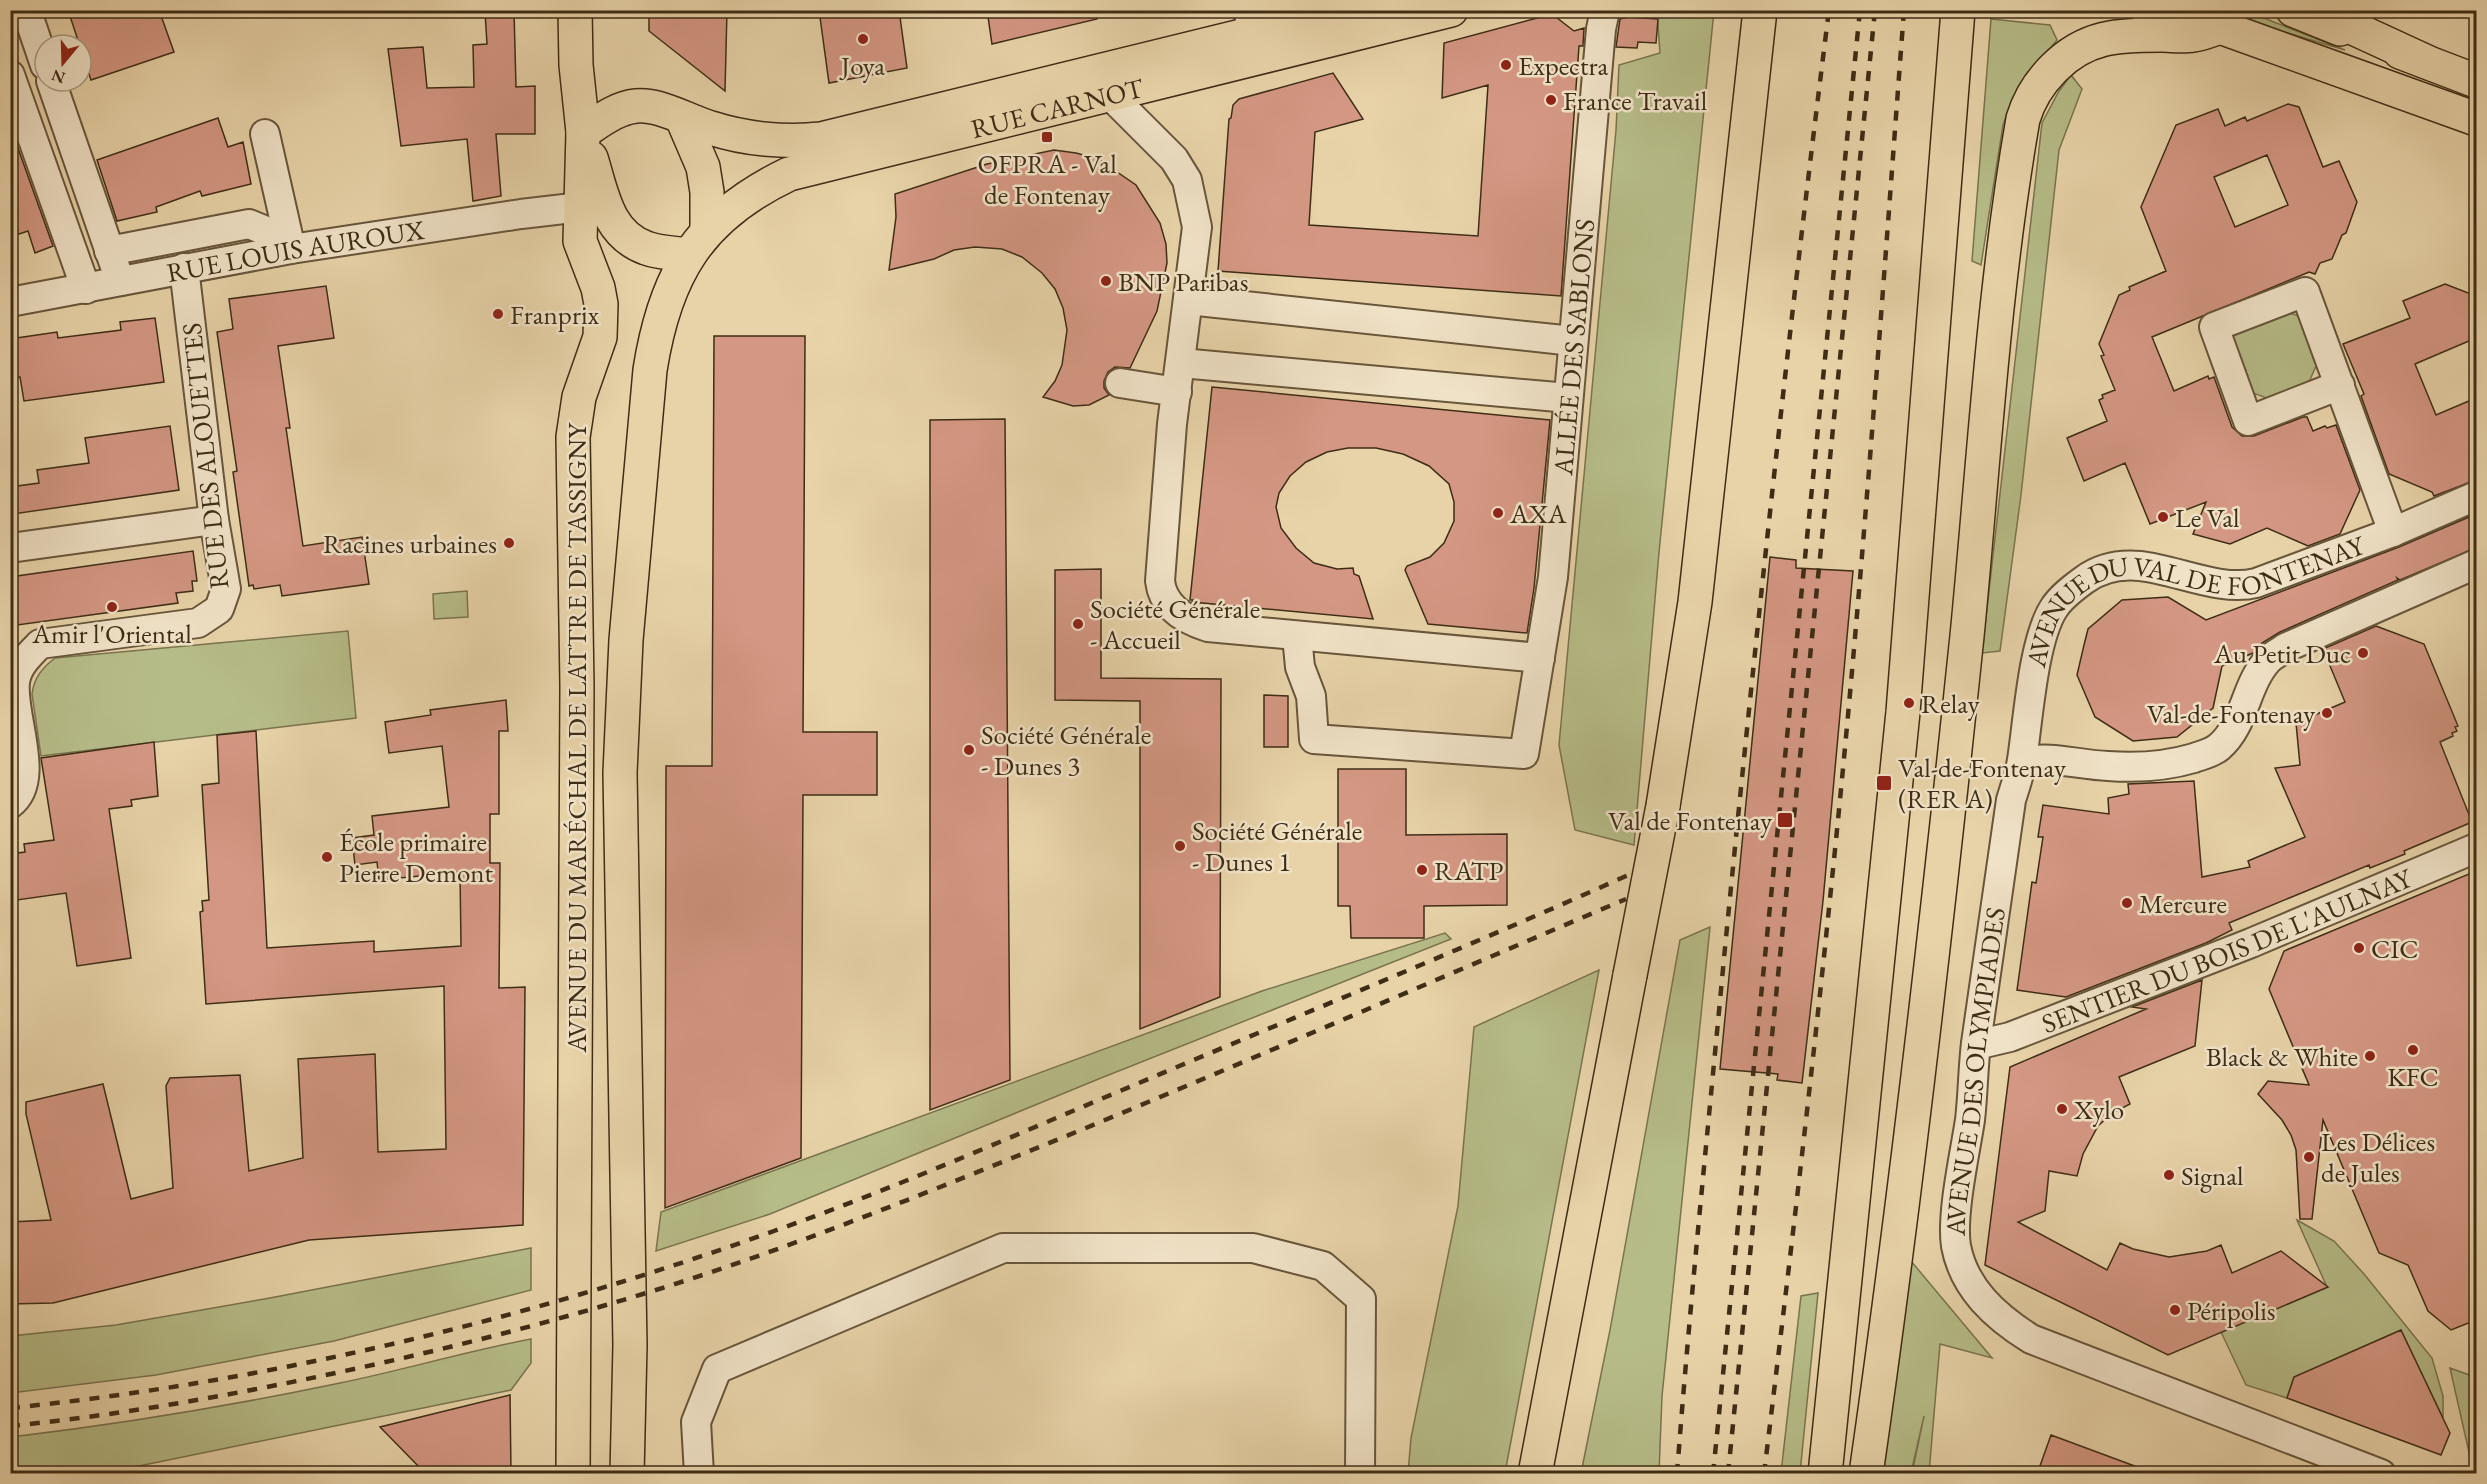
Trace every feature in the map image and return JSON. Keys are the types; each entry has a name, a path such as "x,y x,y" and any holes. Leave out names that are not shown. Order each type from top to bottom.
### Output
{"main road":[{"name":"AVENUE DU MARÉCHAL DE LATTRE DE TASSIGNY","path":"573,1473 577,686 573,437 579,397 600,337 601,304 598,288 580,241 583,132 576,65 575,10"},
{"name":"RUE CARNOT","path":"682,118 738,135 792,140 821,139 1250,23 1348,10"},
{"name":"RUE CARNOT","path":"697,243 743,199 789,174 1451,10"},
{"path":"2147,10 2220,27 2476,119"},
{"path":"2293,10 2476,81"},
{"path":"2314,10 2427,62"},
{"path":"1535,1473 1663,806 1695,602 1759,18"},
{"path":"1825,1473 1903,712 1957,20"},
{"path":"1866,1473 1892,1294 1958,717 2000,266 2023,119 2031,98 2042,81 2063,59 2081,46 2111,37 2133,35 2193,36 2220,27"},
{"path":"647,106 682,118 703,167 707,192 697,243 648,249 629,241 616,228 609,215 583,132 613,113 629,107 647,106"},
{"name":"AVENUE DU MARÉCHAL DE LATTRE DE TASSIGNY","path":"627,1473 630,1344 620,785 621,711 650,370 655,337 666,296 697,243"}],"street":[{"name":"ALLÉE DES SABLONS","path":"1297,636 1300,667 1311,696 1314,740 1524,754 1552,577 1601,29 1605,10"},
{"path":"28,15 34,33"},
{"path":"10,75 86,289"},
{"path":"55,93 120,281"},
{"path":"1109,94 1174,159 1187,180 1197,227 1177,392 1162,548 1160,581 1165,598 1180,615 1194,623 1226,629 1540,658"},
{"path":"265,134 283,250"},
{"name":"RUE LOUIS AUROUX","path":"10,302 283,250 581,207"},
{"path":"109,251 249,224 271,233 283,250"},
{"name":"RUE DES ALOUETTES","path":"10,804 17,799 25,780 15,682 23,660 40,644 198,623 219,609 226,589 214,520 184,268"},
{"path":"2340,385 2248,421 2214,327 2305,292 2340,385 2393,532"},
{"path":"1188,300 1573,340"},
{"path":"1181,363 1568,398"},
{"path":"1120,383 1177,392"},
{"name":"AVENUE DU VAL DE FONTENAY","path":"2022,762 2040,642 2048,620 2060,600 2094,573 2115,566 2138,566 2222,585 2245,586 2393,532 2476,496"},
{"path":"10,548 214,520"},
{"path":"2022,762 2038,758 2108,766 2164,764 2184,761 2216,750 2241,715 2254,682 2268,660 2286,647 2476,564"},
{"name":"AVENUE DES OLYMPIADES","path":"2022,762 2011,800 1976,1045 1955,1234 1961,1264 1972,1287 1983,1302 2013,1328 2031,1339 2381,1473"},
{"name":"SENTIER DU BOIS DE L'AULNAY","path":"1976,1045 2010,1037 2251,943 2476,848"},
{"path":"699,1473 696,1422 717,1369 1003,1248 1253,1248 1323,1266 1361,1299 1360,1473"}],"green space":[{"path":"1657,11 1714,11 1659,552 1634,845 1575,830 1559,745 1616,130 1619,65 1660,53"},
{"path":"2213,11 2246,11 2345,50"},
{"path":"1991,19 2050,25 2057,40 2033,70 2007,113 2003,125 1981,265 1972,261"},
{"path":"2071,75 2082,89 2059,150 2021,495 2000,651 1982,653 2042,123 2059,91"},
{"path":"2278,309 2302,317 2320,357 2309,382 2269,399 2245,390 2228,350 2238,325"},
{"path":"467,591 468,617 434,619 433,594"},
{"path":"348,631 356,718 41,756 32,694 39,674 55,658"},
{"path":"1710,927 1662,1396 1659,1473 1581,1473 1610,1330 1680,940"},
{"path":"1445,933 1451,939 1101,1078 770,1214 656,1251 661,1212 1262,991"},
{"path":"1599,970 1505,1473 1408,1473 1411,1438 1458,1206 1474,1027"},
{"path":"2297,1220 2334,1241 2364,1274 2432,1358 2443,1396 2443,1418 2401,1330 2294,1377 2287,1398 2246,1385 2221,1332 2327,1287"},
{"path":"531,1248 531,1290 334,1341 156,1375 11,1393 11,1336 116,1325"},
{"path":"1911,1261 1992,1358 1940,1344 1929,1473 1912,1473 1924,1416 1911,1473 1879,1474"},
{"path":"1818,1293 1800,1473 1781,1473 1801,1296"},
{"path":"531,1339 531,1363 511,1390 134,1467 85,1474 11,1473 11,1437 176,1414 258,1399 364,1378"},
{"path":"2450,1368 2472,1376 2476,1381 2476,1472 2473,1470"}],"building":[{"path":"68,10 159,10 174,52 93,79 93,33 76,33"},
{"path":"649,10 727,10 725,91 649,31"},
{"name":"Joya","path":"819,10 899,10 907,68 829,83"},
{"path":"987,10 1096,10 1097,19 992,44"},
{"path":"514,11 516,87 535,86 535,134 496,134 501,196 473,201 467,139 401,146 388,49 423,47 427,88 474,87 473,45 487,44 485,12"},
{"path":"1552,14 1574,31 1584,28 1583,46 1579,46 1561,296 1218,271 1229,119 1233,105 1239,99 1333,73 1363,119 1315,132 1309,225 1478,236 1488,85 1442,98 1444,43"},
{"path":"1628,17 1658,19 1656,43 1638,42 1637,48 1616,47 1620,19"},
{"path":"2288,104 2299,107 2323,167 2339,161 2357,202 2346,233 2342,235 2332,259 2320,263 2315,274 2309,272 2152,337 2174,391 2208,376 2209,379 2214,377 2232,427 2242,436 2254,436 2303,417 2307,417 2313,431 2325,426 2327,428 2336,425 2360,490 2340,534 2308,546 2267,528 2230,544 2193,534 2206,502 2150,524 2125,463 2084,481 2067,438 2107,421 2099,400 2103,398 2102,395 2115,390 2101,356 2104,355 2099,344 2119,295 2130,290 2129,287 2166,271 2141,207 2176,125 2218,109 2225,126 2245,117 2247,121","holes":["2267,155 2288,205 2235,227 2214,177"]},
{"path":"218,118 228,147 243,142 251,184 202,196 200,191 156,207 157,212 117,221 97,160"},
{"path":"10,126 53,246 35,253 28,231 10,237"},
{"name":"BNP Paribas","path":"1054,150 1098,159 1136,185 1160,223 1166,244 1167,263 1157,311 1130,368 1115,367 1108,372 1104,388 1109,395 1089,405 1073,406 1043,397 1055,381 1062,365 1067,330 1063,308 1055,289 1042,273 1022,257 1002,249 975,247 954,250 934,259 889,270 896,217 895,194 987,164"},
{"path":"2445,284 2476,296 2476,338 2415,364 2436,415 2476,398 2476,480 2434,496 2432,492 2389,474 2361,396 2364,394 2343,344 2410,318 2403,301"},
{"path":"326,286 334,338 278,346 290,428 286,428 303,546 362,537 369,584 282,596 280,585 254,589 253,585 249,586 233,472 237,471 217,332 233,329 229,299"},
{"path":"155,318 164,382 24,401 20,377 10,378 10,339 57,332 58,338 121,330 120,322"},
{"path":"714,336 805,336 803,732 877,732 877,795 803,795 801,1158 665,1208 666,766 712,766"},
{"name":"AXA","path":"1212,387 1550,420 1534,588 1527,633 1428,624 1405,570 1407,566 1430,557 1444,543 1454,521 1454,502 1449,484 1429,466 1403,454 1376,448 1348,448 1327,452 1306,462 1290,476 1279,493 1276,507 1281,528 1296,548 1314,563 1337,569 1353,568 1354,574 1359,576 1373,619 1192,602 1193,600 1190,600"},
{"name":"Société Générale - Dunes 3","path":"1005,419 1010,1080 930,1110 930,420"},
{"path":"170,426 179,490 13,514 10,487 39,483 37,470 89,463 85,438"},
{"path":"2476,514 2476,548 2400,580 2397,578 2398,580 2280,632 2262,643 2253,653 2222,666 2213,708 2177,737 2133,741 2095,717 2077,675 2088,629 2122,600 2168,597 2206,620 2399,547"},
{"path":"193,551 197,581 192,581 193,591 176,593 178,603 10,626 10,577"},
{"path":"1770,557 1796,560 1796,568 1853,571 1823,901 1802,1083 1777,1080 1778,1074 1720,1069"},
{"name":"Société Générale - Dunes 1","path":"1101,569 1101,678 1221,679 1220,997 1140,1029 1140,701 1055,700 1055,570"},
{"path":"2376,626 2424,644 2458,726 2455,727 2457,731 2452,733 2453,736 2440,742 2472,822 2404,851 2405,854 2370,868 2369,865 2229,923 2232,930 2206,943 2066,997 2017,990 2032,882 2036,883 2043,837 2038,837 2043,805 2109,814 2108,798 2129,794 2128,784 2194,781 2202,877 2250,867 2248,861 2305,837 2275,768 2300,765 2296,723 2345,702 2323,649"},
{"path":"1264,695 1288,696 1288,747 1264,747"},
{"path":"506,700 508,731 499,731 499,814 490,814 490,863 500,863 499,988 525,987 523,1225 309,1240 53,1303 10,1304 10,1222 51,1220 26,1114 26,1102 103,1084 131,1199 173,1188 166,1086 170,1078 240,1075 249,1171 303,1158 298,1059 375,1054 378,1152 446,1149 444,986 206,1004 200,912 203,911 202,901 209,900 202,785 219,783 217,735 256,731 267,948 374,941 374,952 461,946 460,872 379,880 377,862 355,865 352,838 374,835 372,816 449,807 442,746 389,753 385,722 431,715 430,710"},
{"path":"154,742 158,796 131,800 132,806 109,809 131,958 77,966 66,893 10,901 10,854 25,852 24,844 54,840 41,758"},
{"name":"RATP","path":"1338,769 1406,769 1406,835 1507,834 1507,905 1424,906 1424,938 1351,938 1350,906 1338,906"},
{"path":"2476,871 2476,1320 2451,1330 2428,1311 2408,1265 2379,1253 2323,1120 2312,1219 2300,1219 2296,1150 2291,1135 2282,1120 2258,1094 2268,1081 2309,1085 2269,989 2284,951"},
{"path":"2202,980 2195,1046 2119,1077 2130,1104 2111,1114 2098,1126 2083,1154 2077,1176 2049,1171 2045,1211 2018,1222 2107,1270 2120,1243 2133,1249 2169,1257 2207,1251 2221,1245 2232,1273 2281,1251 2328,1287 2168,1355 1985,1265 2010,1067 2146,1009 2132,1007"},
{"path":"2401,1330 2450,1433 2441,1455 2287,1398 2294,1377"},
{"path":"510,1395 511,1473 425,1473 380,1427"},
{"path":"2051,1435 2148,1471 2147,1473 2060,1473 2040,1466"}],"railway":[{"path":"1677,1474 1699,1216 1748,721 1786,366 1829,10"},
{"path":"1713,1474 1860,10"},
{"path":"1728,1474 1875,10"},
{"path":"1764,1474 1808,1102 1843,771 1871,445 1904,10"},
{"path":"10,1408 107,1397 301,1364 493,1319 681,1263 823,1213 919,1175 1457,950 1635,872"},
{"path":"10,1426 180,1403 376,1364 563,1317 710,1273 976,1173 1626,899"}],"place":[{"name":"Joya","path":"863,39"},
{"name":"Expectra","path":"1506,65"},
{"name":"France Travail","path":"1551,100"},
{"name":"OFPRA - Val de Fontenay","path":"1047,137"},
{"name":"BNP Paribas","path":"1106,281"},
{"name":"Franprix","path":"498,314"},
{"name":"AXA","path":"1498,513"},
{"name":"Le Val","path":"2163,517"},
{"name":"Racines urbaines","path":"509,543"},
{"name":"Amir l'Oriental","path":"112,607"},
{"name":"Société Générale - Accueil","path":"1078,624"},
{"name":"Au Petit Duc","path":"2363,653"},
{"name":"Relay","path":"1909,703"},
{"name":"Val-de-Fontenay","path":"2327,713"},
{"name":"Société Générale - Dunes 3","path":"969,750"},
{"name":"Val-de-Fontenay (RER A)","path":"1884,783"},
{"name":"Val de Fontenay","path":"1785,820"},
{"name":"Société Générale - Dunes 1","path":"1180,846"},
{"name":"École primaire Pierre Demont","path":"327,857"},
{"name":"RATP","path":"1422,870"},
{"name":"Mercure","path":"2127,903"},
{"name":"CIC","path":"2359,948"},
{"name":"KFC","path":"2413,1050"},
{"name":"Black & White","path":"2370,1056"},
{"name":"Xylo","path":"2062,1109"},
{"name":"Les Délices de Jules","path":"2309,1157"},
{"name":"Signal","path":"2169,1175"},
{"name":"Péripolis","path":"2175,1310"}]}
